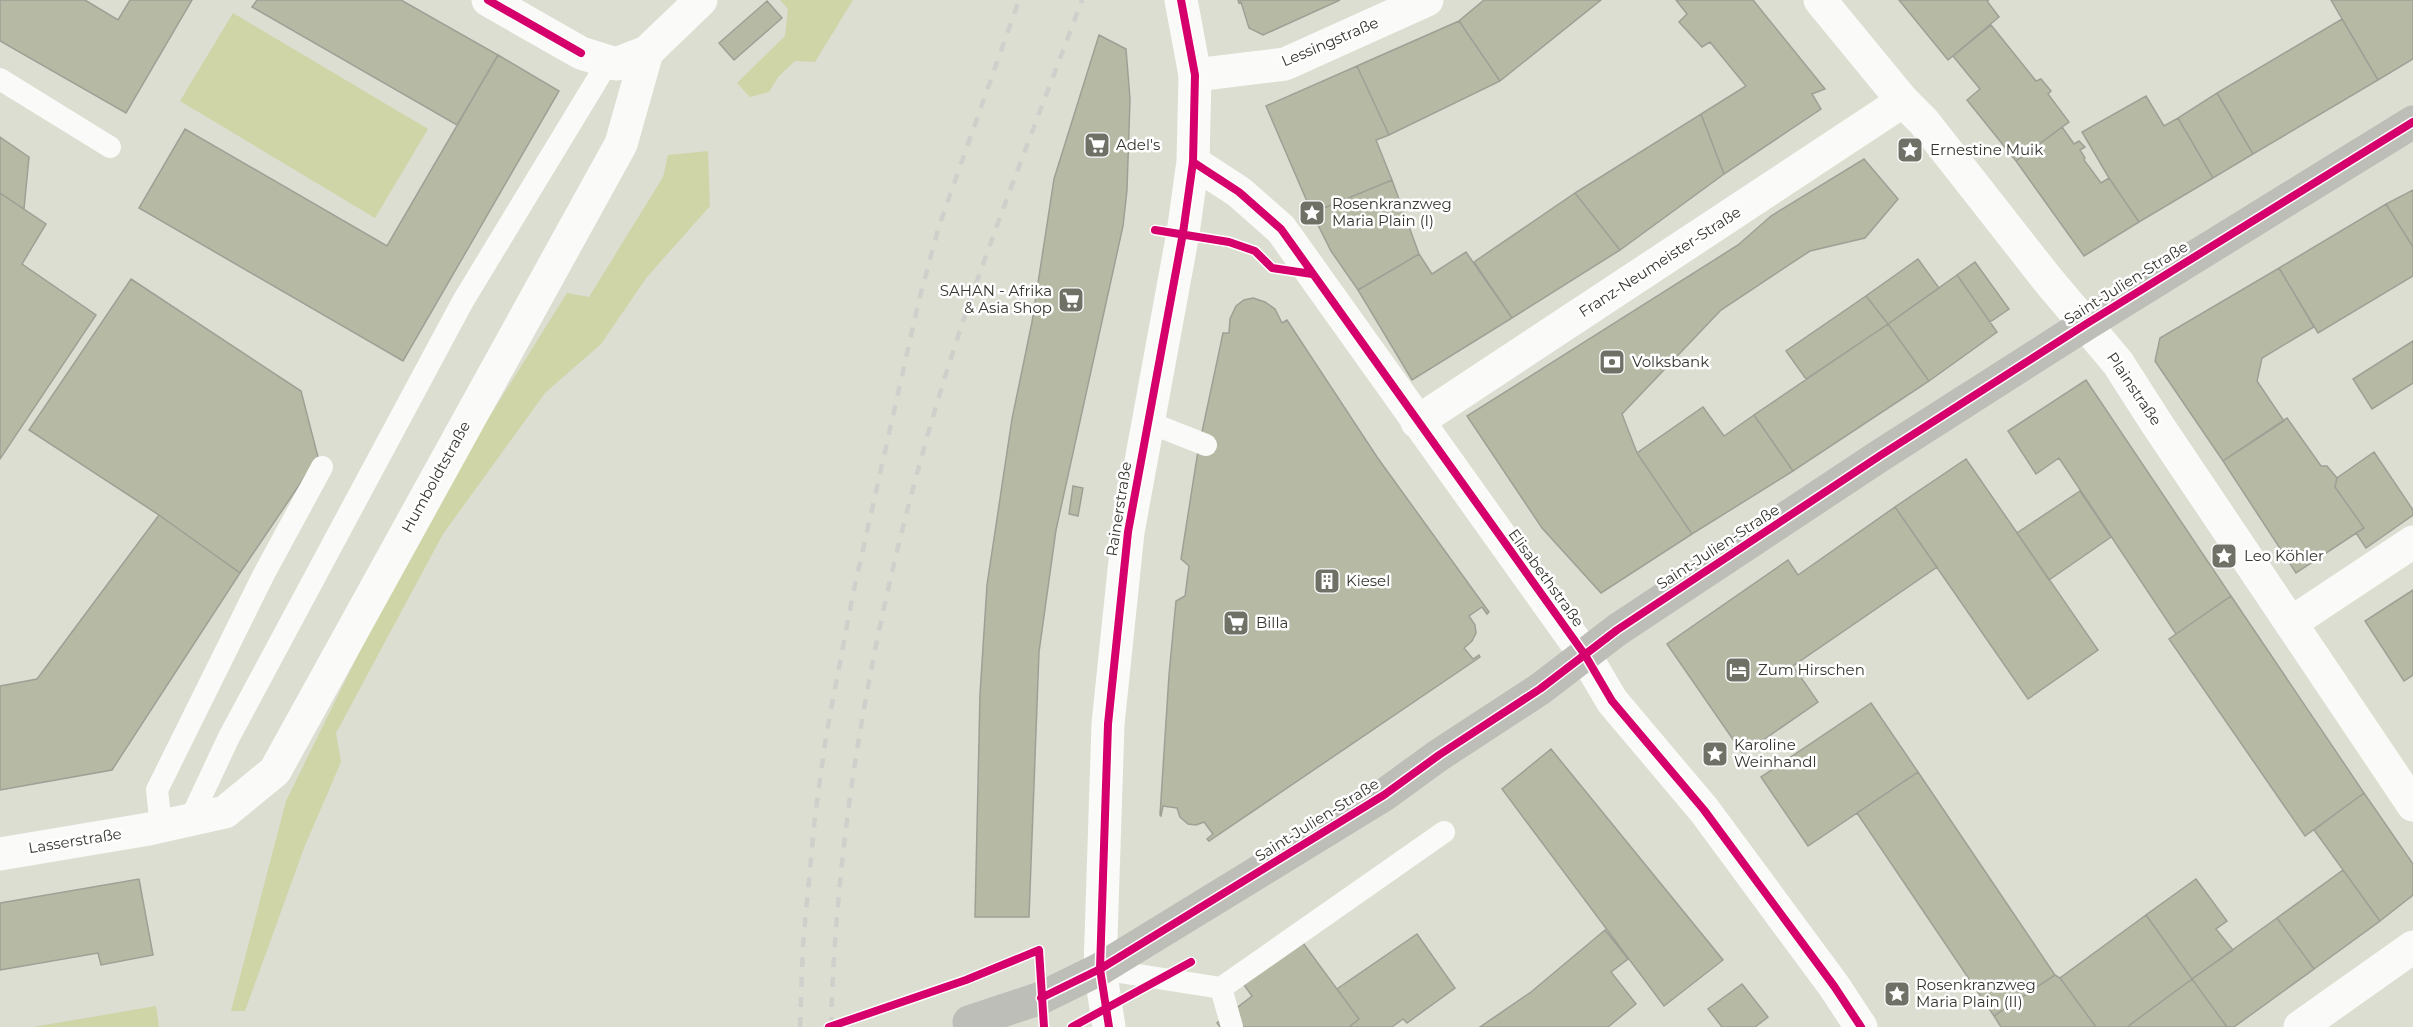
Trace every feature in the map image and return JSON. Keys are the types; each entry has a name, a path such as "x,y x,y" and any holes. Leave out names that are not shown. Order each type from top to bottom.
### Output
{"main road":[{"name":"Saint-Julien-Straße","path":"969,1022 1041,998 1100,969 1384,795 1585,656 1617,630 1891,448 2142,289 2413,122"}],"street":[{"path":"488,0 595,57 616,64 647,52 701,0"},
{"name":"Rainerstraße","path":"1109,1027 1100,969 1108,724 1128,532 1183,233 1193,162 1195,75 1181,0"},
{"name":"Lessingstraße","path":"1195,75 1285,64 1427,0"},
{"name":"Plainstraße","path":"1820,0 1923,122 2019,244 2118,363 2413,804"},
{"name":"Humboldtstraße","path":"167,825 225,812 275,771 621,144 647,52"},
{"name":"Franz-Neumeister-Straße","path":"1417,422 1903,101"},
{"name":"Elisabethstraße","path":"1193,162 1239,192 1281,229 1585,656 1612,701 1704,810 1834,986 1861,1027"},
{"path":"2291,623 2413,542"},
{"name":"Lasserstraße","path":"0,854 167,825"},
{"path":"2300,1027 2413,947"}],"lane":[{"path":"167,825 229,737 595,57"},
{"path":"0,79 110,147"},
{"path":"1148,422 1206,445"},
{"path":"167,825 158,790 264,574 322,467"},
{"path":"1100,969 1221,988 1444,832"},
{"path":"1221,988 1232,1027"}],"green space":[{"path":"780,0 853,0 815,62 795,61 778,77 769,92 750,97 737,83 785,36 788,9"},
{"path":"233,13 428,129 375,218 180,101"},
{"path":"708,151 710,206 647,277 601,344 545,393 443,534 336,733 341,762 304,848 245,1011 231,1011 286,801 423,523 567,293 589,297 663,177 668,155"},
{"path":"156,1006 159,1027 33,1027"}],"building":[{"path":"0,0 85,0 118,20 130,0 192,0 126,113 0,41"},
{"path":"257,0 401,0 498,55 457,125 252,7"},
{"path":"1238,0 1340,0 1263,35 1249,28 1241,2 1239,3"},
{"path":"1484,0 1601,0 1500,81 1459,21"},
{"path":"1676,0 1753,0 1825,89 1812,94 1821,109 1724,174 1701,114 1746,86 1710,42 1702,47 1679,22 1687,14"},
{"path":"1899,0 1989,0 1987,1 1999,17 1948,60"},
{"path":"2331,0 2413,0 2413,59 2378,80"},
{"path":"767,1 782,18 734,60 719,43"},
{"path":"2342,19 2378,80 2253,154 2217,93"},
{"path":"1459,21 1500,81 1389,135 1357,66"},
{"path":"1991,25 2036,81 2041,79 2051,91 2048,94 2069,122 2016,161 1967,100 1980,89 1953,56"},
{"path":"1099,35 1126,49 1130,99 1127,190 1123,226 1056,530 1039,652 1029,917 975,917 980,694 987,585 1012,419 1032,322 1054,179"},
{"path":"498,55 559,91 403,361 139,208 185,129 387,246"},
{"path":"1357,66 1389,135 1376,140 1392,180 1312,213 1266,106"},
{"path":"2217,93 2253,154 2213,178 2178,118"},
{"path":"2146,96 2164,126 2178,118 2213,178 2139,222 2109,178 2082,132"},
{"path":"1701,114 1724,174 1620,250 1575,193"},
{"path":"2062,127 2074,144 2079,141 2085,147 2080,150 2084,160 2101,183 2109,178 2139,222 2084,256 2016,161"},
{"path":"0,137 29,157 24,209 0,193"},
{"name":"Volksbank","path":"1864,159 1898,199 1865,238 1810,251 1721,310 1622,414 1637,453 1692,534 1601,593 1542,528 1467,416 1738,245 1771,216"},
{"path":"1392,180 1419,254 1358,290 1331,251 1312,213"},
{"path":"2413,190 2413,247 2386,204"},
{"path":"0,193 46,224 22,264 96,315 0,459"},
{"path":"1575,193 1620,250 1512,318 1474,262"},
{"path":"2386,204 2413,247 2413,276 2318,333 2279,268"},
{"path":"1466,252 1512,318 1412,380 1358,290 1419,254 1432,274"},
{"path":"1918,259 1939,288 1888,324 1866,296"},
{"path":"1975,262 2009,309 1990,322 1957,275"},
{"path":"2279,268 2314,327 2262,358 2257,381 2284,421 2223,461 2155,361 2160,338"},
{"path":"1957,275 1997,332 1929,381 1888,324"},
{"path":"131,279 301,391 318,457 240,573 159,515 29,430"},
{"path":"1866,296 1888,324 1806,379 1786,351"},
{"name":"Kiesel","path":"1253,298 1275,309 1282,323 1287,320 1377,457 1489,612 1487,614 1482,607 1469,616 1475,625 1476,633 1472,641 1464,648 1473,659 1479,655 1480,657 1209,841 1207,839 1213,834 1204,822 1196,825 1188,824 1180,817 1177,808 1163,806 1160,815 1169,675 1176,601 1185,596 1189,566 1181,559 1198,451 1223,333 1229,333 1230,319 1236,306 1244,300"},
{"path":"1888,324 1929,381 1793,471 1754,415"},
{"path":"2413,341 2413,383 2372,409 2353,379"},
{"path":"2086,380 2231,596 2176,634 2059,458 2036,474 2008,431"},
{"path":"1703,407 1724,436 1754,415 1793,471 1692,534 1637,453"},
{"path":"2287,418 2321,466 2327,466 2337,478 2335,487 2364,528 2296,573 2223,461"},
{"path":"2374,452 2413,510 2413,515 2366,548 2356,533 2364,528 2335,487 2337,478"},
{"path":"1966,459 2098,650 2028,699 1895,507"},
{"path":"1073,486 1083,488 1078,516 1069,514"},
{"path":"2080,491 2111,537 2049,580 2017,533"},
{"path":"1895,507 1937,567 1793,666 1818,702 1743,754 1667,644 1788,560 1798,575"},
{"path":"159,515 240,573 112,770 0,790 0,686 37,679"},
{"path":"2413,590 2413,675 2404,681 2365,621"},
{"path":"2231,596 2364,793 2305,836 2169,639"},
{"path":"1871,703 1918,772 1808,846 1761,777"},
{"path":"1551,749 1723,960 1664,1006 1502,789"},
{"path":"1918,772 2055,975 1994,1016 1857,813"},
{"path":"2364,793 2413,864 2413,895 2380,921 2314,830"},
{"path":"2343,870 2380,921 2314,969 2277,918"},
{"path":"139,879 153,955 101,965 98,953 0,970 0,903"},
{"path":"2196,879 2227,921 2216,929 2233,950 2192,979 2146,915"},
{"path":"2146,915 2192,979 2127,1027 2096,1027 2060,978"},
{"path":"2277,918 2314,969 2234,1027 2227,1027 2192,979"},
{"path":"1292,928 1359,1019 1349,1027 1220,1027 1217,1023 1252,996 1234,971"},
{"path":"1605,930 1628,959 1611,972 1636,1004 1608,1027 1480,1027 1531,992"},
{"path":"1417,934 1455,988 1407,1023 1403,1019 1392,1027 1349,1027 1359,1019 1337,989"},
{"path":"2055,975 2060,978 2096,1027 2001,1027 1994,1016"},
{"path":"2192,979 2227,1027 2127,1027"},
{"path":"1742,984 1768,1017 1755,1027 1722,1027 1708,1009"}],"railway":[{"path":"800,1027 803,944 815,816 826,736 853,594 919,300 939,226 1019,0"},
{"path":"831,1027 840,880 849,808 873,663 905,519 941,391 978,278 1082,0"}],"cycle path":[{"path":"488,0 581,53"},
{"path":"1109,1027 1100,969 1108,724 1128,532 1183,233 1193,162 1195,75 1181,0"},
{"path":"1041,998 1100,969 1384,795 1439,755 1540,689 1617,630 1881,455 2086,324 2413,122"},
{"path":"1193,162 1239,192 1281,229 1585,655 1612,701 1704,810 1834,986 1861,1027"},
{"path":"1155,230 1229,242 1255,251 1272,268 1312,274"},
{"path":"829,1027 966,980 1039,950 1044,1027"},
{"path":"1072,1027 1191,962"}],"place":[{"name":"Adel's","path":"1097,145"},
{"name":"Ernestine Muik","path":"1910,150"},
{"name":"Rosenkranzweg Maria Plain (I)","path":"1312,213"},
{"name":"SAHAN - Afrika & Asia Shop","path":"1071,300"},
{"name":"Volksbank","path":"1612,362"},
{"name":"Leo Köhler","path":"2224,556"},
{"name":"Kiesel","path":"1327,581"},
{"name":"Billa","path":"1236,623"},
{"name":"Zum Hirschen","path":"1738,670"},
{"name":"Karoline Weinhandl","path":"1715,754"},
{"name":"Rosenkranzweg Maria Plain (II)","path":"1897,994"}]}
